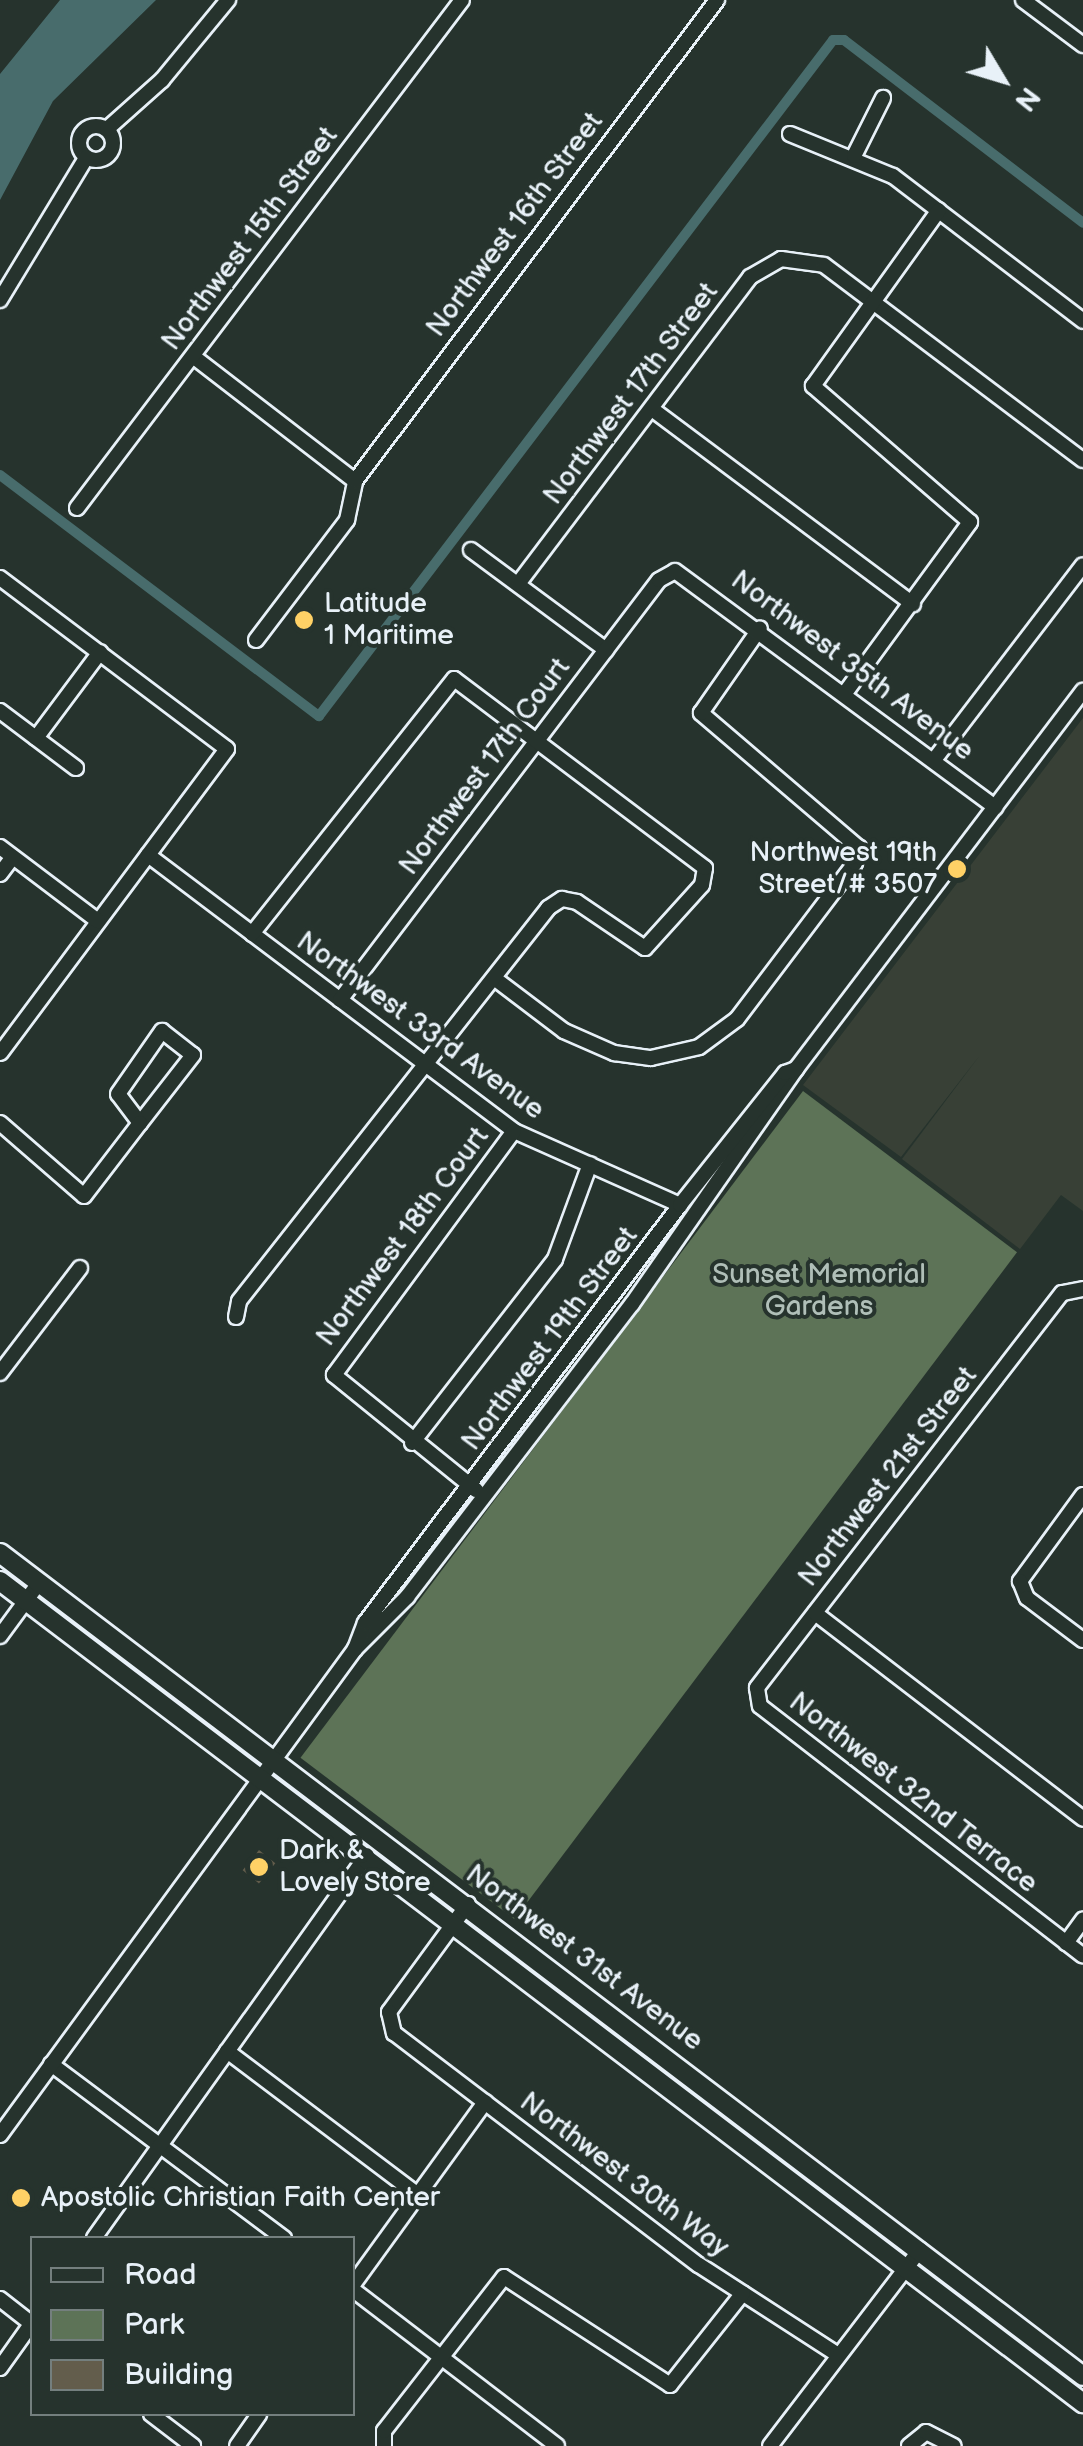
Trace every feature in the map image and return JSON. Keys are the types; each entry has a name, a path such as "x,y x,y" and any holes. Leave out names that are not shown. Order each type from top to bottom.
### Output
{"main road":[{"name":"Northwest 31st Avenue","path":"0,1554 468,1904 1083,2376"},
{"name":"Northwest 31st Avenue","path":"0,1581 456,1921 1083,2403"}],"street":[{"path":"0,300 86,158 82,133 107,129 162,80 228,0"},
{"name":"Northwest 15th Street","path":"77,508 462,0"},
{"name":"Northwest 16th Street","path":"355,481 718,0"},
{"path":"1023,0 1083,45"},
{"path":"854,156 883,98"},
{"path":"86,158 111,154 107,129"},
{"path":"790,134 854,156 939,210 1083,321"},
{"path":"845,693 970,522 813,386 870,300 939,210"},
{"name":"Northwest 17th Street","path":"518,584 750,278 799,257 870,300"},
{"path":"870,300 1083,460"},
{"path":"194,357 355,481 347,520 256,640"},
{"path":"652,410 912,604"},
{"path":"472,550 606,650"},
{"path":"934,760 1083,566"},
{"name":"Northwest 35th Avenue","path":"675,570 760,628 994,807"},
{"name":"Northwest 17th Court","path":"340,1000 659,580 675,570"},
{"path":"0,578 227,749 0,1053"},
{"path":"494,978 564,1031 614,1052 651,1058 699,1046 737,1019 859,848 702,713 760,628"},
{"path":"36,738 100,652"},
{"path":"236,1317 250,1287 562,898 645,948 702,885 704,868 540,737 454,678 252,934"},
{"name":"Northwest 19th Street","path":"0,2134 259,1775 355,1649 365,1624 478,1491 730,1171 796,1070 1083,691"},
{"path":"0,711 76,768"},
{"path":"0,847 98,921"},
{"name":"Northwest 33rd Avenue","path":"148,855 514,1130 680,1205"},
{"path":"0,874 13,857"},
{"path":"0,1123 84,1196 193,1054 162,1032 118,1094 140,1122"},
{"name":"Northwest 19th Street","path":"478,1491 680,1205 785,1072 796,1070"},
{"name":"Northwest 18th Court","path":"412,1442 334,1375 514,1130"},
{"path":"478,1491 412,1442 555,1259 590,1164"},
{"path":"0,1374 80,1268"},
{"name":"Northwest 21st Street","path":"760,1706 758,1688 1062,1293 1078,1288"},
{"path":"1083,1494 1020,1582 1027,1598 1083,1640"},
{"path":"0,1636 39,1583"},
{"path":"816,1614 1083,1820"},
{"name":"Northwest 32nd Terrace","path":"760,1706 1083,1956"},
{"path":"99,2236 367,1855"},
{"path":"456,1921 468,1904"},
{"path":"1066,1943 1083,1920"},
{"name":"Northwest 30th Way","path":"456,1921 388,2024 485,2102 743,2293 838,2356"},
{"path":"228,2051 417,2194"},
{"path":"51,2064 281,2236"},
{"path":"355,2284 485,2102"},
{"path":"772,2445 920,2250"},
{"path":"383,2445 438,2357 504,2277 670,2385 743,2293"},
{"path":"355,2290 556,2446"},
{"path":"0,2299 30,2322"},
{"path":"0,2368 30,2326"},
{"path":"153,2416 193,2446"},
{"path":"236,2446 257,2416"},
{"path":"909,2446 926,2432 954,2446"}],"shaded area":[{"path":"1083,718 1083,1211 1061,1195 1020,1249 902,1159 980,1055 901,1157 803,1085"}],"green space":[{"name":"Sunset Memorial Gardens","path":"803,1091 1017,1252 515,1919 300,1758"}],"water":[{"path":"60,0 156,0 53,101 0,200 0,74"}],"building":[{"name":"Dark & Lovely Store","path":"259,1850 275,1863 259,1883 243,1870"}],"waterway":[{"path":"0,475 319,716 833,40 844,40 1083,223"}],"place":[{"name":"Latitude 1 Maritime","path":"304,620"},
{"name":"Northwest 19th Street/# 3507","path":"957,869"},
{"name":"Dark & Lovely Store","path":"259,1867"},
{"name":"Apostolic Christian Faith Center","path":"21,2198"}]}
